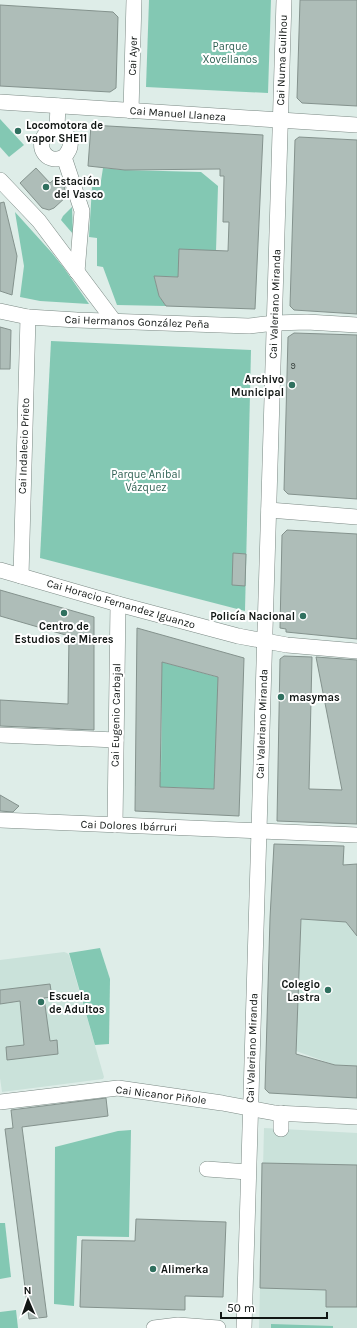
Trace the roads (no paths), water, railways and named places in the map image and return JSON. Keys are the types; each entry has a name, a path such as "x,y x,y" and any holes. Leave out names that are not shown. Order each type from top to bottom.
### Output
{"street":[{"name":"Cai Ayer","path":"131,111 134,0"},
{"name":"Cai Numa Guilhou","path":"280,120 284,0"},
{"name":"Cai Manuel Llaneza","path":"0,102 357,126"},
{"path":"57,127 58,106"},
{"name":"Cai Valeriano Miranda","path":"244,1328 280,120"},
{"path":"57,127 69,136 70,142 70,151 58,160 45,156 41,144 43,137 49,130 57,127"},
{"path":"64,157 82,212 77,272"},
{"path":"0,180 40,221 114,321"},
{"name":"Cai Hermanos González Peña","path":"0,311 28,317 114,321 249,326 275,323 307,322 357,325"},
{"name":"Cai Indalecio Prieto","path":"21,576 28,317"},
{"path":"269,510 357,517"},
{"name":"Cai Horacio Fernandez Iguanzo","path":"0,570 118,604 238,636 287,645 357,651"},
{"name":"Cai Eugenio Carbajal","path":"115,825 118,604"},
{"path":"0,735 116,740"},
{"name":"Cai Dolores Ibárruri","path":"0,820 357,835"},
{"name":"Cai Nicanor Piñole","path":"0,1102 118,1088 281,1113 357,1117"},
{"path":"281,1113 281,1129"},
{"path":"207,1169 248,1172"},
{"path":"154,1328 178,1325 218,1328"}],"place":[{"name":"Locomotora de vapor SHE11","path":"18,131"},
{"name":"Estación del Vasco","path":"46,187"},
{"name":"Archivo Municipal","path":"292,385"},
{"name":"Centro de Estudios de Mieres","path":"64,613"},
{"name":"Policía Nacional","path":"303,616"},
{"name":"masymas","path":"281,697"},
{"name":"Colegio Lastra","path":"328,990"},
{"name":"Escuela de Adultos","path":"41,1002"},
{"name":"Alimerka","path":"153,1269"}],"park label":[{"name":"Parque Xovellanos","path":"230,52"},
{"name":"Parque Aníbal Vázquez","path":"146,480"}]}
